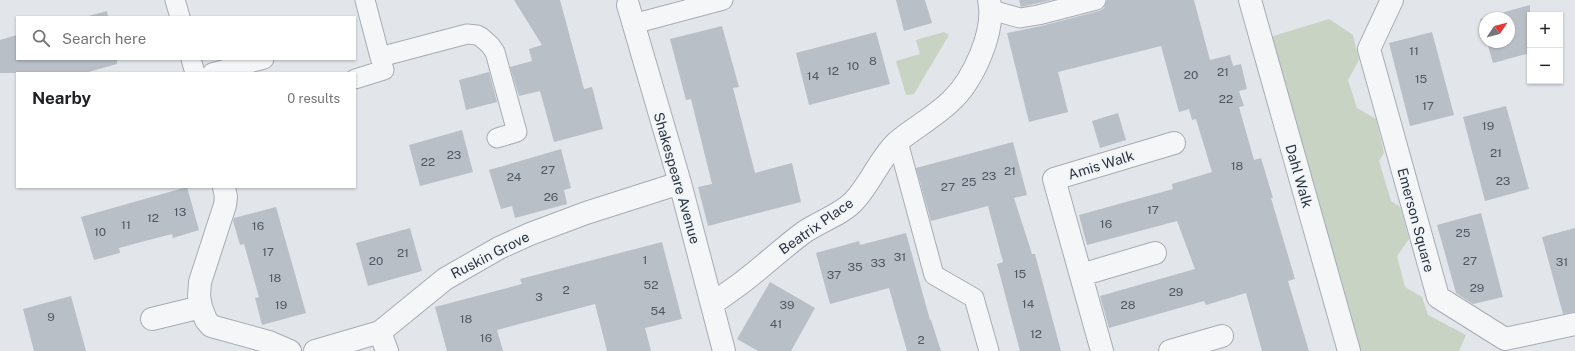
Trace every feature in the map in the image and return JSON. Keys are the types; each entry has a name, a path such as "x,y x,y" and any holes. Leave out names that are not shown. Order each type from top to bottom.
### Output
{"street":[{"name":"Dahl Walk","path":"1250,0 1349,351"},
{"name":"Emerson Square","path":"1392,0 1369,49 1438,297 1505,339 1575,324"},
{"name":"Beatrix Place","path":"712,304 803,233 847,207 854,201 882,161 898,142 952,101 968,79 977,63 985,43 989,28 990,5"},
{"name":"Shakespeare Avenue","path":"630,15 680,183 724,351"},
{"name":"Amis Walk","path":"1102,351 1054,179 1174,143"},
{"name":"Ruskin Grove","path":"315,351 384,342 445,279 499,248 530,234 586,213 680,183"},
{"path":"224,188 226,197 225,205 200,282 199,296 206,320 211,326 269,342 290,351"},
{"path":"1080,274 1155,253"},
{"path":"152,319 201,307"},
{"path":"1170,351 1222,336"}],"lane":[{"path":"175,0 180,16"},
{"path":"356,78 384,70 365,0"},
{"path":"630,15 722,0"},
{"path":"990,5 1020,18 1038,15 1096,0"},
{"path":"380,57 462,35 474,34 481,37 490,44 495,52 517,132 497,138"},
{"path":"191,60 194,72"},
{"path":"216,72 260,60"},
{"path":"898,142 934,275 974,298 988,351"}],"green space":[{"path":"1329,19 1353,35 1359,60 1348,80 1357,108 1376,119 1384,153 1379,161 1391,201 1400,207 1409,239 1397,256 1405,287 1422,297 1428,315 1466,335 1459,351 1357,351 1270,37"},
{"path":"944,32 949,35 914,94 906,95 896,61 920,54 916,40"}],"building":[{"path":"514,0 560,0 584,89 592,87 603,129 554,142 540,91 519,96 510,67 532,61 529,49 542,45"},
{"path":"896,0 925,0 932,23 904,31"},
{"path":"1019,0 1052,0 1021,7"},
{"path":"1107,0 1194,0 1210,60 1230,55 1233,66 1241,64 1247,89 1239,91 1244,106 1239,107 1254,160 1261,158 1273,198 1271,198 1295,279 1288,281 1309,351 1262,351 1246,293 1206,305 1204,301 1109,328 1100,296 1195,269 1177,221 1087,245 1079,215 1173,189 1172,184 1212,172 1196,119 1192,120 1189,109 1179,112 1161,46 1058,72 1068,112 1029,122 1007,33 1099,11 1104,8"},
{"path":"1530,5 1530,12 1527,12 1527,54 1493,63 1489,48 1515,48 1515,12 1505,12"},
{"path":"107,11 108,16 89,16"},
{"path":"722,26 739,87 733,88 755,173 792,163 801,202 708,226 698,187 712,184 691,99 686,100 670,39"},
{"path":"876,32 890,84 809,105 796,53"},
{"path":"1432,32 1454,115 1410,126 1389,43"},
{"path":"16,35 16,60 117,60 117,64 89,72 0,73 0,40"},
{"path":"489,72 497,102 466,110 459,80"},
{"path":"1506,106 1529,189 1485,201 1463,117"},
{"path":"1118,113 1126,140 1100,148 1092,121"},
{"path":"462,130 473,172 420,186 409,145"},
{"path":"1013,142 1027,195 1014,198 1032,254 1035,254 1061,351 1020,351 997,264 1003,262 988,206 931,221 916,168"},
{"path":"561,149 571,188 564,190 567,204 515,218 512,206 501,209 489,170"},
{"path":"187,188 199,230 173,238 172,234 119,248 120,253 94,260 81,217"},
{"path":"276,207 306,313 262,325 255,298 259,297 244,244 240,245 233,221 234,218"},
{"path":"1481,213 1503,297 1473,304 1456,293 1437,225"},
{"path":"410,228 422,271 368,286 356,243"},
{"path":"1575,228 1575,312 1563,314 1542,237"},
{"path":"906,233 930,320 941,351 907,351 889,288 830,304 816,253 859,241 860,245"},
{"path":"662,242 682,319 645,328 651,351 607,351 595,304 497,330 503,351 447,351 435,307 522,284 520,279"},
{"path":"770,282 815,308 791,351 758,351 737,339"},
{"path":"71,296 86,351 34,351 23,309"}]}
